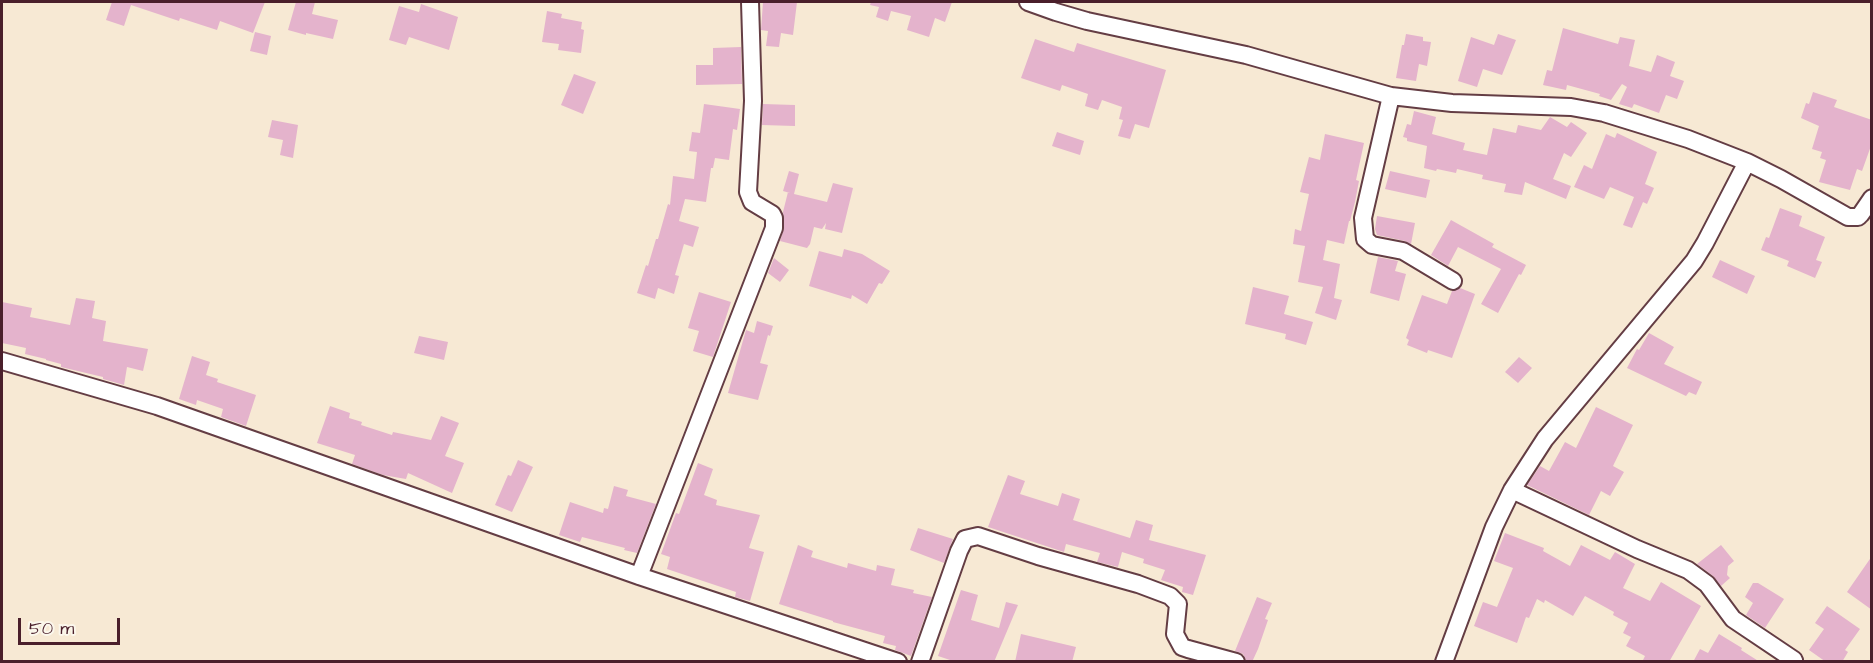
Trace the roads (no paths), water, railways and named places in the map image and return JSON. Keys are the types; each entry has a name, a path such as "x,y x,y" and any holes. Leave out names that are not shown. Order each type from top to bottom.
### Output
{"street":[{"path":"639,576 774,228 772,214 752,202 748,192 753,101 750,2"},
{"path":"1028,2 1087,21 1246,56 1391,96 1452,103 1571,107 1604,113 1688,139 1747,162 1848,217 1858,217 1872,198"},
{"path":"1391,96 1363,218 1365,239 1372,245 1404,251 1453,281"},
{"path":"1444,662 1494,527 1512,490 1545,439 1694,261 1747,162"},
{"path":"2,361 157,406 639,576 898,662"},
{"path":"1512,490 1637,549 1688,570 1707,584 1732,619 1794,660"},
{"path":"920,662 959,550 965,539 978,536 1038,556 1138,584 1170,596 1178,604 1175,634 1182,646 1236,662"}]}
